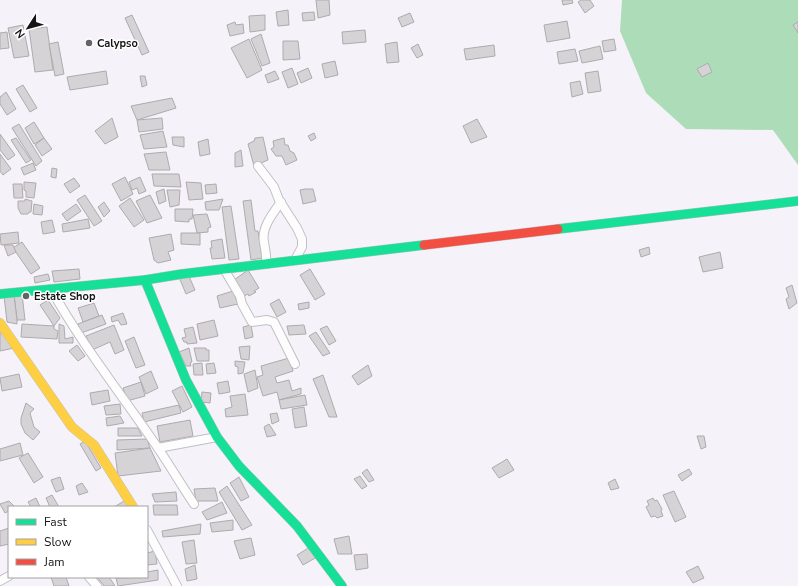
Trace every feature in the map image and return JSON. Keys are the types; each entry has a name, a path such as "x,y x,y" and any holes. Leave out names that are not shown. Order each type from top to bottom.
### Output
{"street":[{"path":"258,166 274,187 302,239 302,247 295,260"},
{"path":"0,294 145,280 295,260 798,201"},
{"path":"266,264 267,256 263,241 265,228 281,202"},
{"path":"224,269 240,296 242,304 252,322 267,320 274,322 295,364"},
{"path":"145,280 186,380 217,437 239,466 297,526 342,586"},
{"path":"51,289 70,322 158,448 194,504"},
{"path":"0,324 72,427 78,434 89,439 94,445 131,506"},
{"path":"158,448 217,437"},
{"path":"148,532 177,586"},
{"path":"90,578 96,586"}],"green space":[{"path":"622,0 798,0 798,165 773,130 686,129 646,93 620,31"}],"building":[{"path":"316,0 329,0 330,15 318,18"},
{"path":"562,0 572,0 573,3 563,5"},
{"path":"581,0 590,0 594,6 585,13 578,2"},
{"path":"288,10 289,25 278,26 276,12"},
{"path":"314,12 315,20 303,21 302,13"},
{"path":"410,13 414,22 402,27 398,18"},
{"path":"132,15 149,52 142,55 125,18"},
{"path":"265,15 265,30 250,32 249,16"},
{"path":"567,21 570,38 547,42 544,25"},
{"path":"235,22 236,25 243,24 244,33 230,36 227,25"},
{"path":"798,22 798,33 793,25"},
{"path":"23,25 29,56 14,58 8,28"},
{"path":"47,27 53,70 35,72 29,29"},
{"path":"365,30 366,42 343,44 342,32"},
{"path":"7,32 9,48 0,49 0,33"},
{"path":"261,34 270,63 262,66 251,39"},
{"path":"249,39 262,70 247,78 231,48"},
{"path":"614,39 616,50 604,52 602,41"},
{"path":"283,41 298,41 300,59 283,60"},
{"path":"58,42 64,74 55,76 49,44"},
{"path":"397,42 399,62 387,63 385,44"},
{"path":"418,44 423,55 417,58 411,48"},
{"path":"494,45 495,56 466,60 464,49"},
{"path":"600,46 603,59 582,63 579,51"},
{"path":"575,49 578,61 559,64 557,52"},
{"path":"335,61 338,75 325,78 322,64"},
{"path":"708,63 712,72 702,77 697,69"},
{"path":"292,68 298,84 288,88 282,72"},
{"path":"308,68 312,78 301,83 297,73"},
{"path":"106,71 108,84 70,90 67,77"},
{"path":"275,71 279,79 268,83 265,75"},
{"path":"598,71 601,91 588,93 585,73"},
{"path":"140,76 145,76 147,85 142,87"},
{"path":"580,81 583,94 572,97 570,83"},
{"path":"23,85 37,108 30,112 16,89"},
{"path":"6,92 16,109 7,115 0,104 0,97"},
{"path":"172,98 176,108 137,120 131,106"},
{"path":"112,118 118,137 105,144 95,131"},
{"path":"162,118 163,129 139,132 137,120"},
{"path":"477,119 487,137 471,143 463,126"},
{"path":"34,122 44,138 34,144 25,128"},
{"path":"19,124 42,161 36,166 12,128"},
{"path":"163,131 167,147 144,149 140,135"},
{"path":"314,133 316,138 311,141 308,136"},
{"path":"0,134 15,155 8,160 0,150"},
{"path":"172,137 184,137 184,147 173,145"},
{"path":"263,137 268,160 254,166 248,144 254,141 255,138"},
{"path":"16,138 31,160 26,163 11,140"},
{"path":"44,138 52,149 42,156 35,145"},
{"path":"284,138 285,145 288,145 290,151 294,153 297,160 286,165 282,156 276,156 271,149 274,147 273,141"},
{"path":"208,139 210,154 200,156 198,142"},
{"path":"241,150 243,166 235,167 235,153"},
{"path":"166,152 170,170 149,170 144,154"},
{"path":"0,154 11,169 3,175 0,171"},
{"path":"33,163 36,170 24,175 21,168"},
{"path":"52,168 57,169 56,178 51,177"},
{"path":"152,174 179,174 181,187 154,186"},
{"path":"125,177 133,194 121,201 112,184"},
{"path":"140,177 146,191 139,194 137,188 132,190 129,182"},
{"path":"74,178 80,186 70,193 64,184"},
{"path":"24,182 36,183 34,198 26,197"},
{"path":"186,182 201,183 203,199 189,200"},
{"path":"13,184 22,184 23,198 14,198"},
{"path":"216,184 217,193 206,194 205,185"},
{"path":"164,189 166,201 159,204 156,192"},
{"path":"313,189 316,201 303,204 300,190"},
{"path":"167,190 180,190 179,205 170,207"},
{"path":"85,195 102,221 94,226 77,200"},
{"path":"150,195 162,218 147,223 136,201"},
{"path":"130,198 144,220 134,227 119,206"},
{"path":"25,199 32,201 31,212 28,214 21,214 18,208 18,201 25,201"},
{"path":"223,199 219,210 206,210 205,202"},
{"path":"251,200 255,231 258,231 262,258 251,260 243,201"},
{"path":"104,202 110,211 104,217 98,207"},
{"path":"34,204 43,206 42,215 33,214"},
{"path":"76,204 81,211 67,221 62,214"},
{"path":"231,206 239,259 229,260 222,207"},
{"path":"175,209 193,209 192,219 189,219 189,222 175,221"},
{"path":"207,214 211,227 208,228 208,232 197,233 193,215"},
{"path":"88,219 90,228 63,232 62,224"},
{"path":"52,220 55,232 43,234 41,222"},
{"path":"18,232 19,243 1,245 0,234"},
{"path":"181,233 200,233 200,245 181,244"},
{"path":"171,234 174,250 168,252 171,260 158,263 154,260 149,238"},
{"path":"222,239 225,258 212,259 210,248 212,248 211,241"},
{"path":"22,242 40,268 31,274 13,248"},
{"path":"4,245 13,245 16,252 8,256"},
{"path":"649,247 650,254 641,257 639,250"},
{"path":"720,252 723,268 703,272 699,257"},
{"path":"79,269 80,279 54,282 52,271"},
{"path":"310,269 325,294 315,300 300,275"},
{"path":"248,270 259,288 254,291 256,292 249,296 248,294 244,296 234,280"},
{"path":"48,274 50,280 35,283 34,277"},
{"path":"188,274 195,290 186,294 179,277"},
{"path":"792,285 797,303 789,309 786,299 789,297 786,288"},
{"path":"233,291 238,304 220,308 217,296"},
{"path":"22,294 25,320 17,320 14,295"},
{"path":"14,295 17,324 7,322 4,296"},
{"path":"279,299 286,312 277,317 270,304"},
{"path":"48,300 60,318 54,326 40,305"},
{"path":"309,302 309,308 299,310 298,304"},
{"path":"94,303 99,316 83,322 78,308"},
{"path":"123,313 127,324 121,325 118,320 112,322 111,317"},
{"path":"102,315 106,324 81,333 78,324"},
{"path":"214,320 218,336 200,340 197,324"},
{"path":"22,324 54,326 54,329 58,331 57,339 21,337"},
{"path":"59,324 64,326 65,339 73,337 73,343 59,343"},
{"path":"114,325 124,350 115,354 110,342 92,350 86,336"},
{"path":"251,325 253,337 245,339 243,327"},
{"path":"304,325 306,334 289,335 287,326"},
{"path":"327,326 336,341 329,345 320,329"},
{"path":"0,327 19,347 0,351"},
{"path":"193,327 197,343 187,344 187,342 184,342 182,338 186,337 184,329"},
{"path":"316,332 330,353 323,356 309,336"},
{"path":"134,337 145,365 136,368 125,341"},
{"path":"77,345 85,356 78,361 69,351"},
{"path":"250,346 249,360 241,359 239,347"},
{"path":"189,348 192,362 190,363 191,366 186,366 179,352"},
{"path":"194,348 206,348 206,350 209,350 209,361 197,361"},
{"path":"289,358 293,371 275,377 277,383 289,380 292,391 301,388 301,394 279,400 277,392 263,396 257,377 263,375 261,366"},
{"path":"235,361 245,362 243,373 238,374 238,367 235,366"},
{"path":"202,363 203,375 194,375 193,364"},
{"path":"214,363 216,373 207,374 206,364"},
{"path":"368,365 372,376 358,385 352,376"},
{"path":"255,370 258,388 248,392 244,374"},
{"path":"151,371 158,388 146,394 139,377"},
{"path":"19,374 22,387 2,391 0,378"},
{"path":"323,375 337,417 329,417 313,379"},
{"path":"228,381 230,392 219,394 217,383"},
{"path":"141,382 145,396 127,401 123,388"},
{"path":"182,386 192,407 183,412 172,391"},
{"path":"108,390 110,401 92,405 90,393"},
{"path":"202,392 211,393 210,403 201,402"},
{"path":"245,394 248,415 226,417 225,409 232,407 230,396"},
{"path":"305,395 307,405 281,409 279,400"},
{"path":"26,403 34,409 30,413 34,427 40,432 33,440 25,433 21,424 21,418"},
{"path":"120,404 121,414 106,415 104,406"},
{"path":"179,405 181,413 144,422 142,413"},
{"path":"304,407 307,426 295,428 292,409"},
{"path":"277,413 279,421 272,424 270,414"},
{"path":"120,416 124,423 107,426 106,418"},
{"path":"190,420 193,436 160,442 157,426"},
{"path":"269,424 276,435 267,437 264,427"},
{"path":"118,428 138,428 142,436 118,436"},
{"path":"697,436 704,436 706,447 701,449"},
{"path":"147,439 150,448 117,450 117,440"},
{"path":"85,441 101,468 96,471 80,444"},
{"path":"20,443 23,455 0,461 0,449"},
{"path":"150,448 161,471 118,476 115,453"},
{"path":"28,453 43,477 34,483 19,458"},
{"path":"507,459 514,470 499,478 492,468"},
{"path":"367,469 374,480 369,482 362,473"},
{"path":"689,469 692,474 682,481 678,475"},
{"path":"360,476 367,486 362,489 354,479"},
{"path":"60,477 64,489 56,492 51,480"},
{"path":"239,477 249,497 241,501 230,483"},
{"path":"615,479 619,488 611,490 608,483"},
{"path":"82,483 88,492 79,495 76,486"},
{"path":"227,486 252,525 242,530 219,492"},
{"path":"215,488 218,501 196,501 194,489"},
{"path":"674,491 686,517 675,522 663,495"},
{"path":"176,492 177,501 155,502 152,494"},
{"path":"52,495 58,506 50,506 46,498"},
{"path":"36,498 40,506 30,506 28,502"},
{"path":"653,498 655,501 657,500 662,509 661,511 663,516 657,518 655,516 651,517 646,507 649,505 647,501"},
{"path":"126,500 129,506 116,506"},
{"path":"9,501 14,506 8,506 8,512 5,513 0,504"},
{"path":"222,502 227,513 207,520 202,512"},
{"path":"153,505 177,505 178,515 154,515"},
{"path":"233,520 233,530 212,532 210,523"},
{"path":"201,524 200,534 163,537 162,531"},
{"path":"8,528 8,544 0,546 0,531"},
{"path":"349,536 352,554 338,554 334,539"},
{"path":"251,538 255,555 240,559 234,541"},
{"path":"194,540 197,563 186,564 182,542"},
{"path":"310,547 317,557 303,565 297,555"},
{"path":"155,551 157,564 148,565 148,553"},
{"path":"367,554 368,568 356,570 354,555"},
{"path":"195,565 197,579 187,581 185,569"},
{"path":"698,566 704,578 693,583 686,572"},
{"path":"158,570 158,580 118,586 116,578 148,578 148,572"},
{"path":"51,578 66,578 69,586 54,586"},
{"path":"98,578 110,578 115,586 104,586"}],"traffic: fast":[{"path":"558,229 798,201"},
{"path":"0,294 145,280 182,274 424,245"},
{"path":"145,280 186,380 217,437 239,466 297,526 342,586"}],"traffic: slow":[{"path":"0,323 72,427 94,445 132,506"}],"traffic: jam":[{"path":"424,245 558,229"}],"place":[{"name":"Calypso","path":"89,43"},
{"name":"Estate Shop","path":"26,296"}]}
